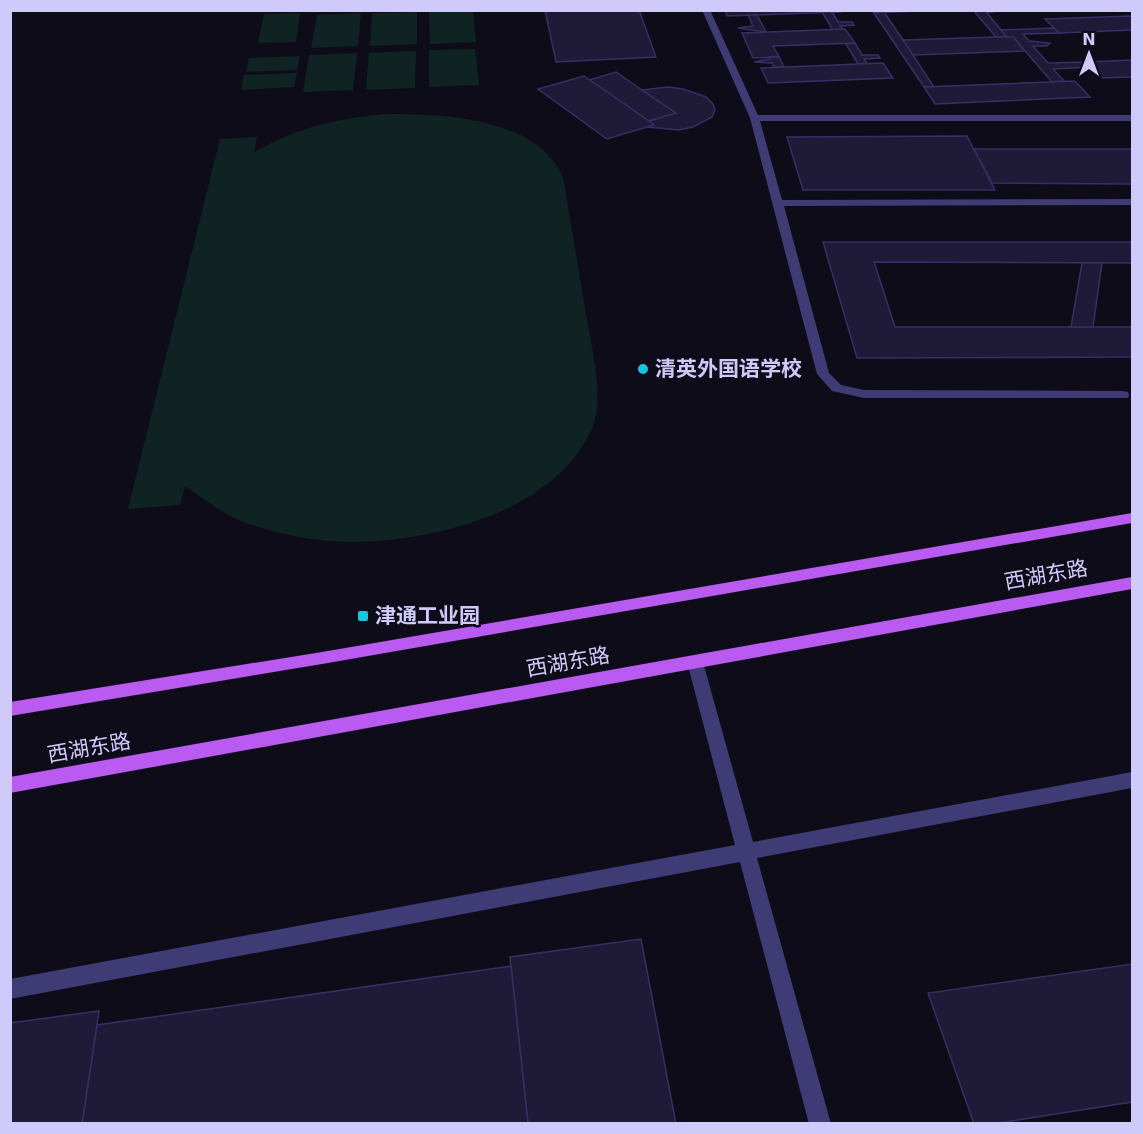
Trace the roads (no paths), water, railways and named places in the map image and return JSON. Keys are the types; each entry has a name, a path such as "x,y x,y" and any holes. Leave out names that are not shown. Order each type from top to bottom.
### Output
{"main road":[{"name":"西湖东路","path":"10,709 322,658 1132,518"},
{"name":"西湖东路","path":"10,785 1132,583"}],"lane":[{"path":"705,10 755,118 823,374 837,388 864,394 1123,395"},
{"path":"755,118 1132,118"},
{"path":"783,203 1132,202"},
{"path":"695,662 820,1124"},
{"path":"10,989 1132,780"}],"place":[{"name":"清英外国语学校","path":"643,369"},
{"name":"津通工业园","path":"363,616"}]}
